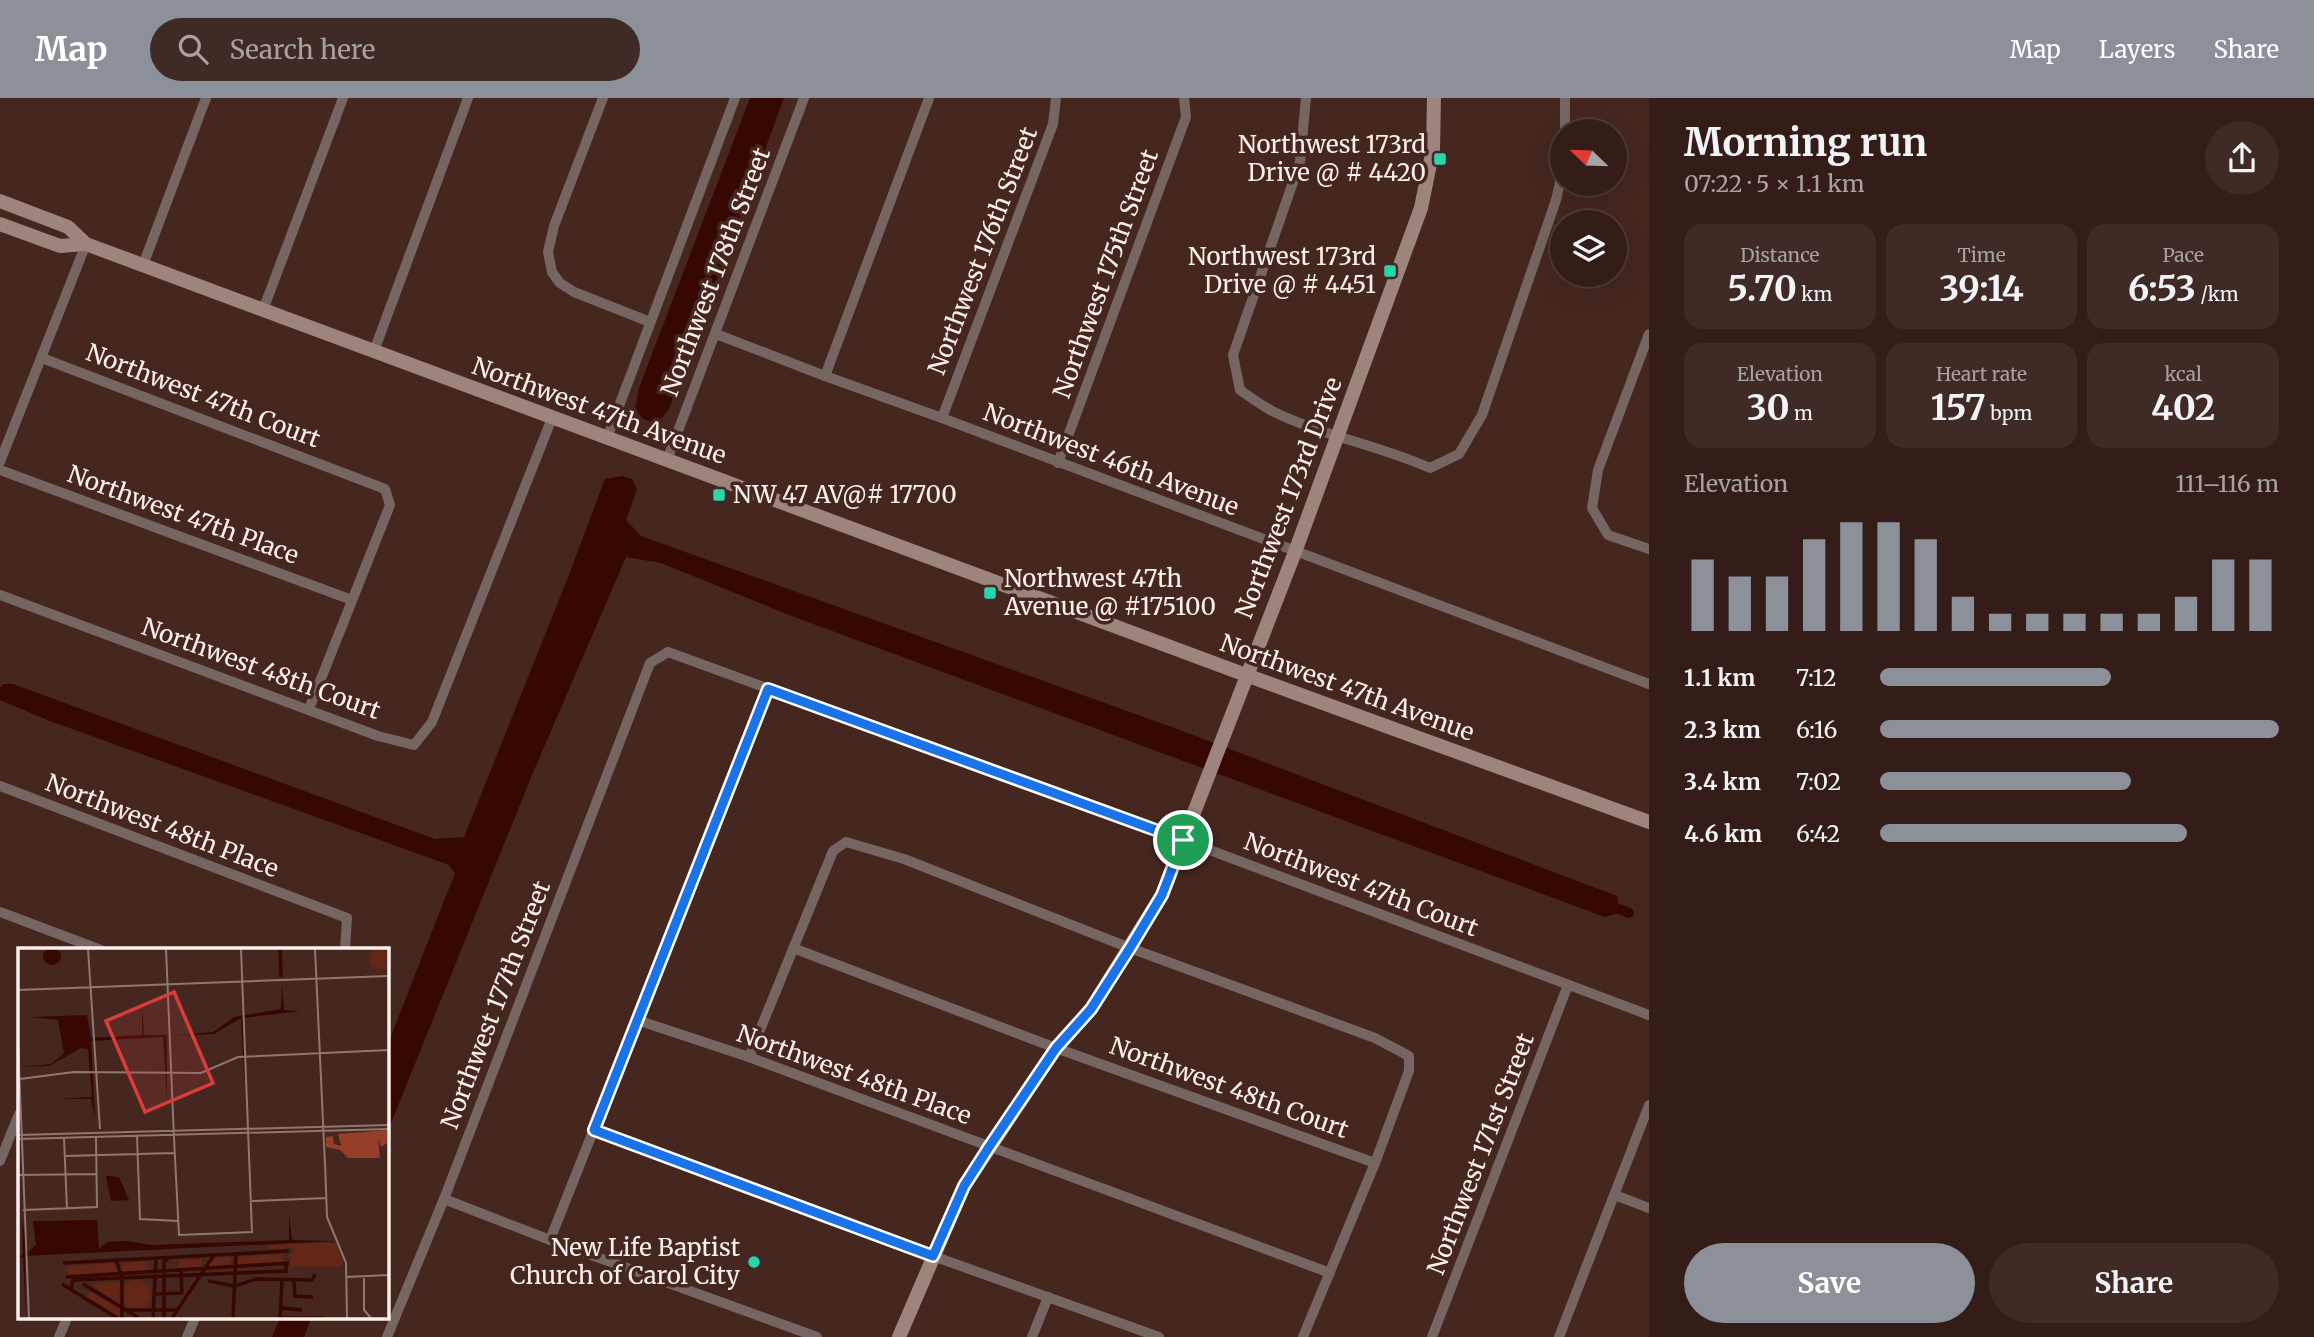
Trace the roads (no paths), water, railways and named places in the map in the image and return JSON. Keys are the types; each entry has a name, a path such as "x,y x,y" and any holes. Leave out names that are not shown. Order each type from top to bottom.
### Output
{"main road":[{"name":"Northwest 173rd Drive","path":"899,1337 964,1186 1056,1048 1091,1009 1162,895 1295,552 1421,208 1433,149 1434,98"},
{"name":"Northwest 47th Avenue","path":"0,201 68,227 86,244 1649,822"},
{"name":"Northwest 47th Avenue","path":"0,224 60,246 86,244"}],"street":[{"path":"143,265 206,98"},
{"path":"263,310 343,98"},
{"path":"374,351 468,98"},
{"path":"603,98 554,226 548,252 552,272 560,283 573,292 650,322"},
{"name":"Northwest 178th Street","path":"607,438 735,98"},
{"name":"Northwest 178th Street","path":"667,460 804,98"},
{"path":"825,376 929,98"},
{"name":"Northwest 176th Street","path":"942,418 1053,124 1056,98"},
{"name":"Northwest 175th Street","path":"1058,463 1186,117 1184,98"},
{"path":"1306,98 1300,162 1233,355 1240,390 1272,411 1336,436 1403,456 1430,468 1459,454 1482,415 1557,196"},
{"path":"1565,98 1565,119"},
{"path":"0,462 86,244"},
{"name":"Northwest 46th Avenue","path":"716,334 1648,682"},
{"path":"1649,334 1598,470 1592,508 1608,535 1649,549"},
{"name":"Northwest 47th Court","path":"42,358 385,489 390,505 352,600"},
{"name":"Northwest 48th Court","path":"0,595 379,736 414,746 432,722 552,418"},
{"name":"Northwest 47th Place","path":"0,470 352,600"},
{"path":"309,709 352,600"},
{"name":"Northwest 47th Court","path":"641,688 650,663 668,652 1183,840 1649,1015"},
{"name":"Northwest 177th Street","path":"387,1337 444,1199 641,688"},
{"path":"550,1240 768,689"},
{"name":"Northwest 48th Place","path":"0,786 347,918 345,948"},
{"path":"749,1057 833,851 846,842 904,859 1130,948 1375,1038 1409,1056 1409,1071 1375,1163 1303,1337"},
{"path":"0,912 88,948"},
{"name":"Northwest 48th Court","path":"793,948 1056,1048 1375,1163"},
{"name":"Northwest 171st Street","path":"1432,1337 1568,985"},
{"name":"Northwest 48th Place","path":"637,1020 749,1057 1330,1273"},
{"path":"1559,1337 1649,1105"},
{"path":"0,1161 18,1116"},
{"path":"594,1130 1159,1337"},
{"path":"1615,1195 1649,1208"},
{"path":"444,1199 817,1337"},
{"path":"1032,1337 1048,1297"},
{"path":"59,1337 66,1320"},
{"path":"187,1337 194,1320"}],"waterway":[{"path":"1606,904 1629,913"}],"place":[{"name":"Northwest 173rd Drive @ # 4420","path":"1440,159"},
{"name":"Northwest 173rd Drive @ # 4451","path":"1390,271"},
{"name":"NW 47 AV@# 17700","path":"719,495"},
{"name":"Northwest 47th Avenue @ #175100","path":"990,593"},
{"name":"New Life Baptist Church of Carol City","path":"754,1262"}]}
